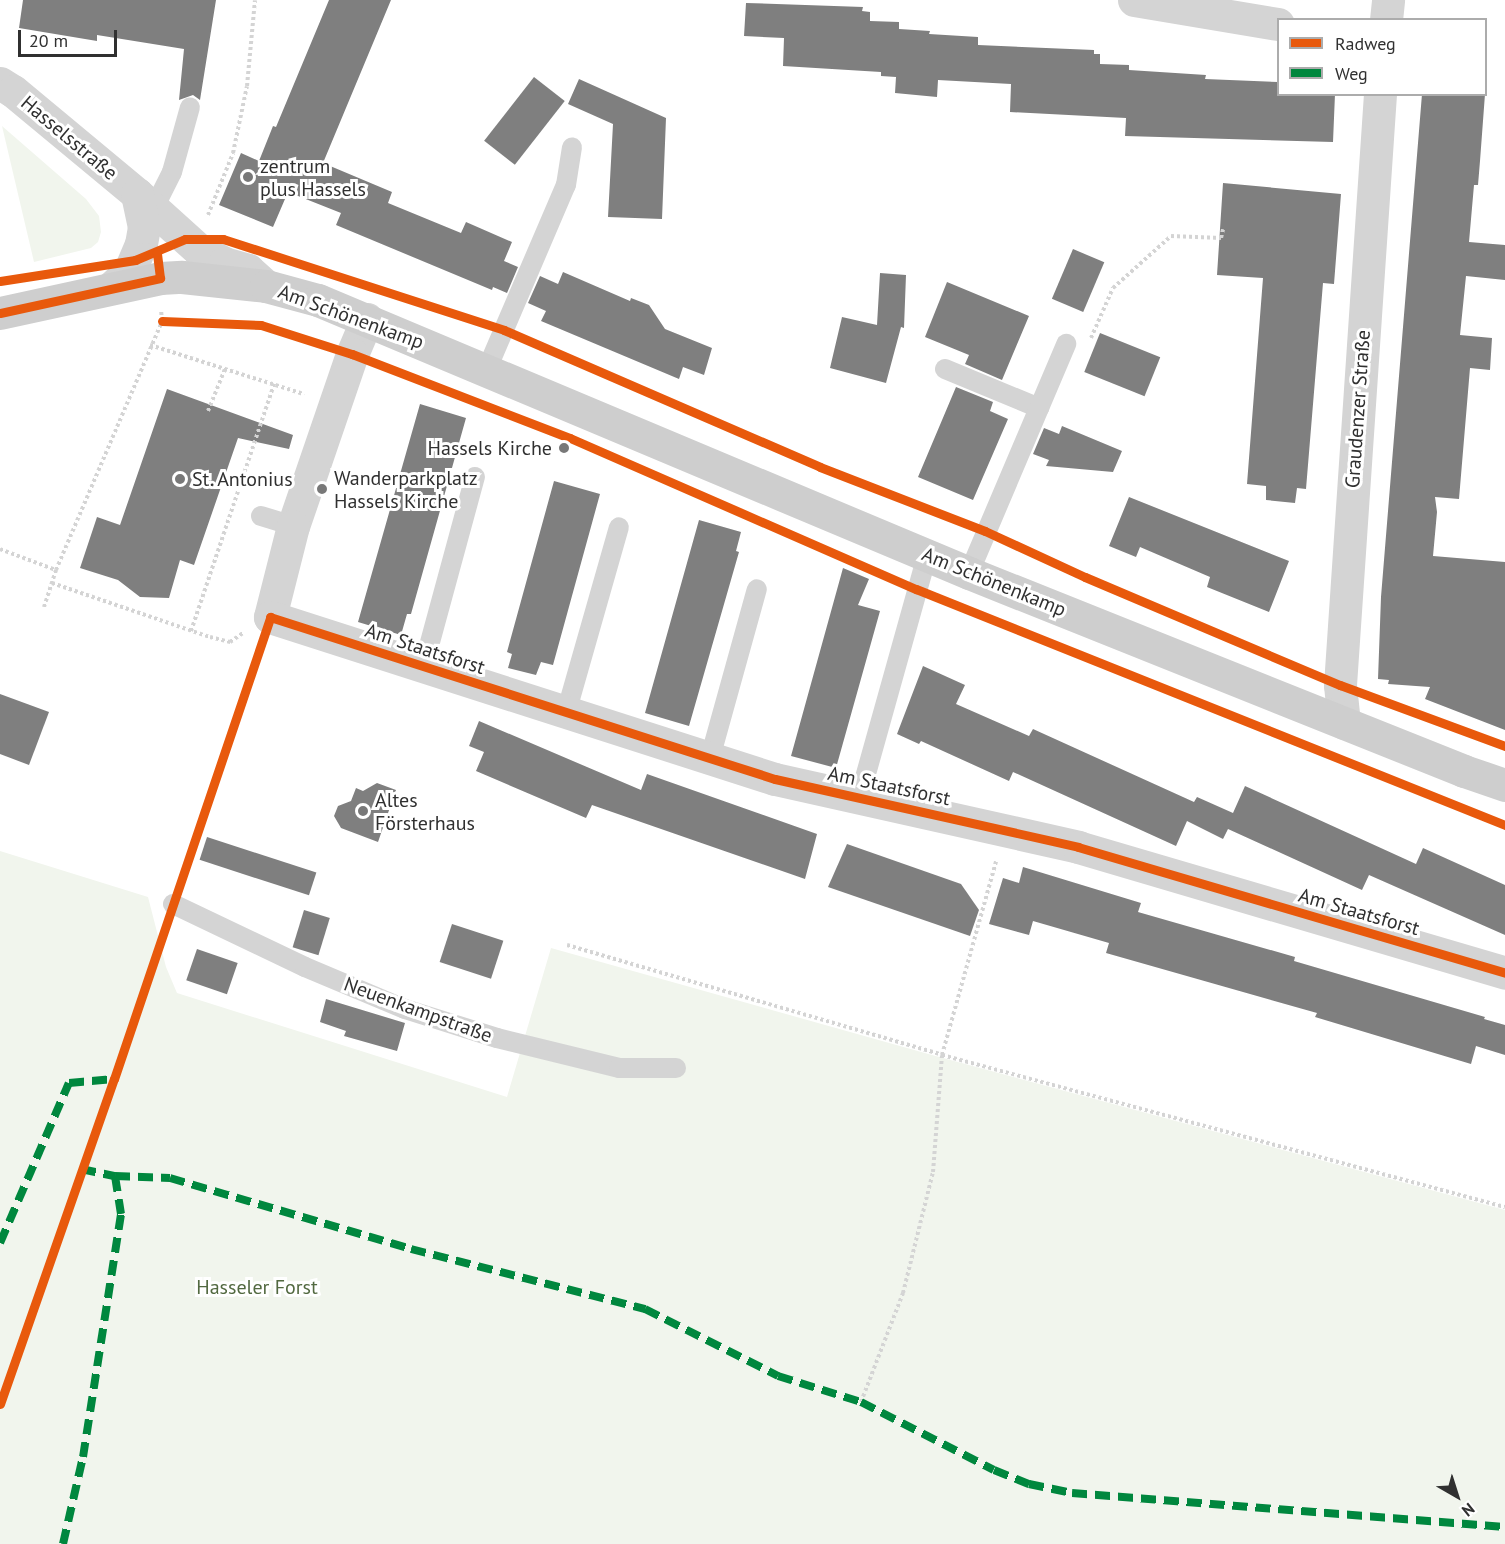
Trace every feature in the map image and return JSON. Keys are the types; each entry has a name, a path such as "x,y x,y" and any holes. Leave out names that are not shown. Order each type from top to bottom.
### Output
{"main road":[{"name":"Am Schönenkamp","path":"0,313 112,287 160,278 182,277 266,286 318,300 969,573 1505,785"}],"street":[{"path":"1134,0 1277,24"},
{"path":"1386,18 1388,0"},
{"name":"Hasselsstraße","path":"0,83 145,202 185,239 224,263 248,270 266,286"},
{"name":"Graudenzer Straße","path":"1344,723 1340,685 1380,96"},
{"name":"Hasselsstraße","path":"112,287 130,270 141,244 145,202"},
{"path":"270,617 293,526 352,354 367,319"},
{"name":"Am Staatsforst","path":"270,617 423,668 775,779 1005,830 1177,875 1505,974"}],"lane":[{"path":"145,202 172,172 190,107"},
{"path":"487,369 566,185 572,147"},
{"path":"969,573 1066,344"},
{"path":"945,369 1039,408"},
{"name":"Am Staatsforst","path":"423,668 475,477"},
{"path":"261,516 293,526"},
{"path":"566,713 619,526"},
{"name":"Am Staatsforst","path":"859,799 927,555"},
{"path":"710,758 757,589"},
{"name":"Neuenkampstraße","path":"173,904 305,967 405,1009 497,1038 619,1068 676,1068"}],"path":[{"path":"185,239 208,215 233,153 247,86 255,0"},
{"path":"1066,344 1085,352 1113,288 1171,236 1221,238 1223,229"},
{"path":"44,607 56,570 162,321 160,278"},
{"path":"150,345 335,403"},
{"path":"208,411 225,369"},
{"path":"191,631 273,384"},
{"path":"0,549 56,570"},
{"path":"52,584 230,642 270,617"},
{"path":"861,1402 903,1293 933,1172 942,1055 1005,830"},
{"path":"567,945 942,1055 1505,1208"}],"green space":[{"path":"2,126 86,199 99,216 101,232 98,242 91,248 34,262"},
{"name":"Hasseler Forst","path":"0,851 148,897 166,967 177,993 507,1097 551,948 932,1055 1505,1210 1505,1544 0,1544"}],"building":[{"path":"23,0 216,0 200,100 193,95 179,100 184,49 97,35 97,41 19,28"},
{"path":"329,0 391,0 323,163 392,192 388,203 461,233 466,222 512,242 504,261 518,267 507,293 493,287 492,290 336,225 341,213 288,192 273,227 219,205 241,153 259,161 273,126 276,127"},
{"path":"746,3 863,7 862,11 870,12 870,21 899,22 899,29 930,31 929,34 978,37 978,45 1094,50 1094,54 1100,54 1100,64 1129,65 1129,70 1206,75 1205,79 1277,82 1277,96 1335,96 1333,142 1125,136 1126,118 1010,112 1011,84 938,80 937,97 895,93 896,77 881,76 881,72 783,66 784,38 744,36"},
{"path":"534,77 565,101 515,165 484,141"},
{"path":"579,79 666,118 662,219 608,217 613,124 568,104"},
{"path":"1422,96 1485,96 1478,185 1474,185 1469,242 1505,245 1505,280 1466,276 1460,335 1492,338 1490,370 1470,368 1459,499 1435,497 1437,512 1433,556 1505,562 1505,730 1425,699 1430,687 1388,684 1389,680 1378,679 1381,597"},
{"path":"1223,183 1341,194 1334,284 1323,283 1306,489 1297,488 1295,503 1266,500 1266,486 1247,484 1263,278 1217,275"},
{"path":"1073,249 1104,262 1083,312 1052,299"},
{"path":"563,272 630,301 631,298 649,305 665,329 712,348 704,375 683,367 679,379 541,321 546,311 528,303 540,276 558,284"},
{"path":"880,273 906,275 904,328 901,327 886,383 830,368 842,317 877,325"},
{"path":"947,282 1029,316 1002,380 965,364 969,355 925,337"},
{"path":"1100,333 1160,357 1145,396 1084,372"},
{"path":"956,387 993,402 990,411 1008,419 973,500 918,477"},
{"name":"St. Antonius","path":"167,389 293,435 289,449 238,438 194,565 180,560 169,598 140,597 118,580 80,568 97,517 120,525"},
{"path":"420,404 466,418 411,614 407,614 401,635 358,622"},
{"path":"1062,426 1122,451 1113,472 1046,466 1049,460 1033,454 1044,428 1059,434"},
{"path":"554,481 600,494 553,665 541,662 536,675 508,668 512,654 507,652"},
{"path":"1129,497 1289,561 1269,612 1207,587 1210,577 1140,547 1136,557 1109,546"},
{"path":"699,520 741,532 736,551 739,552 689,726 645,713"},
{"path":"843,568 869,579 858,605 880,611 836,768 791,756"},
{"path":"923,666 965,685 956,704 1029,736 1033,729 1194,802 1197,797 1233,813 1245,786 1416,864 1423,848 1505,885 1505,935 1369,875 1362,890 1228,829 1223,839 1187,821 1176,846 1013,772 1009,781 921,741 919,744 897,734"},
{"path":"0,694 49,712 29,765 0,754"},
{"path":"479,721 641,790 647,774 817,834 805,879 592,805 586,818 476,771 484,752 469,746"},
{"name":"Altes Försterhaus","path":"377,783 396,790 378,842 341,828 334,816 338,806 351,801 356,788 363,791"},
{"path":"207,837 316,873 309,895 200,860"},
{"path":"847,844 961,884 979,910 970,936 828,887"},
{"path":"1023,867 1141,903 1138,912 1295,957 1294,961 1485,1017 1484,1019 1505,1025 1505,1055 1476,1046 1471,1064 1315,1017 1317,1013 1106,953 1109,943 1033,921 1029,935 989,924 1003,878 1019,883"},
{"path":"304,910 330,918 318,955 293,947"},
{"path":"452,924 503,941 491,979 440,962"},
{"path":"197,949 238,963 227,994 186,980"},
{"path":"326,999 405,1023 397,1051 344,1036 346,1031 320,1022"}],"marked path":[{"path":"0,1243 69,1083 114,1079"},
{"path":"81,1169 115,1176 170,1178 411,1249 645,1309 778,1376 861,1402 994,1470 1029,1484 1072,1493 1505,1527"},
{"path":"63,1544 83,1457 121,1214 115,1176"}],"cycle path":[{"path":"0,281 135,260 185,239 223,239 504,330 820,467 985,531 1085,577 1340,685 1505,746"},
{"path":"0,313 160,278 157,252"},
{"path":"162,321 261,325 352,354 570,438 916,589 1505,825"},
{"path":"0,1404 114,1079 270,617 775,779 1078,847 1505,973"}],"place":[{"name":"zentrum plus Hassels","path":"248,177"},
{"name":"Hassels Kirche","path":"564,448"},
{"name":"St. Antonius","path":"180,479"},
{"name":"Wanderparkplatz Hassels Kirche","path":"322,489"},
{"name":"Altes Försterhaus","path":"363,811"}]}
